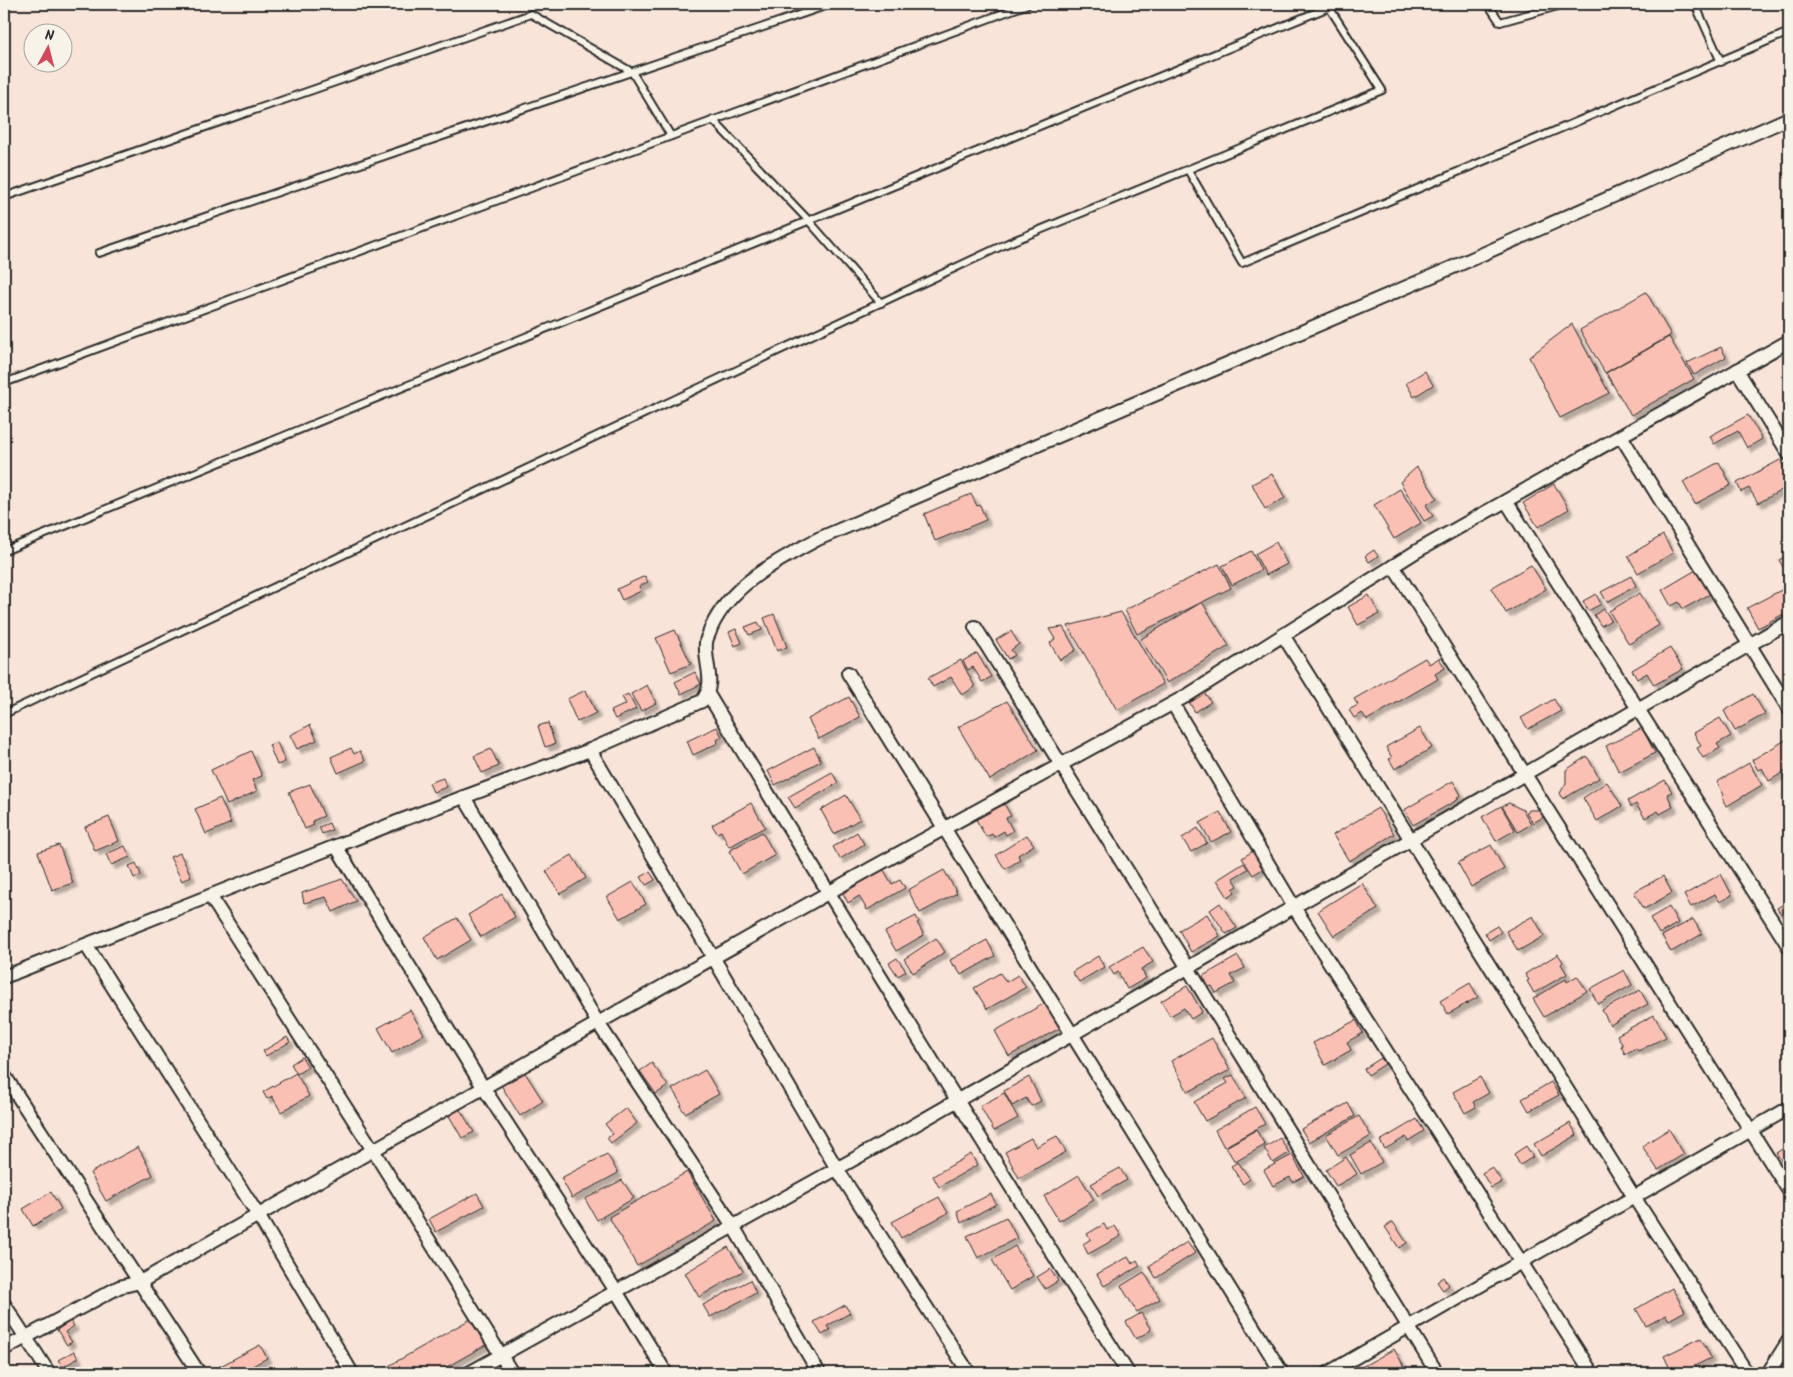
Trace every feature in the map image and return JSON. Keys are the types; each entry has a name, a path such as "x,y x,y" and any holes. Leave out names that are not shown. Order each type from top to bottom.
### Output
{"street":[{"path":"4,977 336,846 590,750 702,701 708,694 710,681 706,642 718,614 741,587 772,564 818,539 1458,265 1789,118"},
{"path":"4,1349 119,1287 140,1282 827,893 1173,704 1393,566 1789,340"},
{"path":"1737,370 1789,454"},
{"path":"1621,436 1789,709"},
{"path":"1506,501 1789,947"},
{"path":"1393,566 1789,1191"},
{"path":"469,1373 837,1169 1789,622"},
{"path":"975,628 1188,968 1437,1373"},
{"path":"1283,635 1634,1197 1747,1373"},
{"path":"848,673 1282,1373"},
{"path":"708,694 827,893 1128,1373"},
{"path":"1173,704 1294,907 1592,1373"},
{"path":"590,750 837,1169 969,1373"},
{"path":"464,797 598,1023 733,1226 819,1373"},
{"path":"336,846 483,1087 616,1292 666,1373"},
{"path":"210,896 373,1150 512,1373"},
{"path":"86,945 258,1215 352,1373"},
{"path":"4,1075 199,1373"},
{"path":"1328,1373 1789,1108"},
{"path":"4,1304 49,1373"},
{"path":"1768,1373 1789,1340"}],"lane":[{"path":"99,253 831,4"},
{"path":"4,383 1028,4"},
{"path":"1488,4 1500,22 1565,4"},
{"path":"1694,4 1721,62"},
{"path":"4,551 1328,6 1382,90 1008,243 4,714"},
{"path":"4,197 531,14 632,72 670,136"},
{"path":"1188,170 1242,263 1789,32"},
{"path":"714,120 809,221 881,303"}],"building":[{"path":"1646,292 1671,335 1605,373 1580,330"},
{"path":"1572,324 1609,393 1560,418 1529,357"},
{"path":"1669,337 1694,379 1631,415 1606,373"},
{"path":"1721,347 1726,357 1694,375 1687,363"},
{"path":"1425,371 1433,385 1414,397 1406,383"},
{"path":"1748,415 1762,439 1747,448 1738,431 1714,444 1710,436"},
{"path":"1780,460 1789,477 1789,486 1758,503 1749,488 1741,492 1737,483"},
{"path":"1719,462 1731,485 1695,504 1683,482"},
{"path":"1417,467 1437,498 1426,505 1433,516 1424,521 1400,482"},
{"path":"1272,474 1285,498 1265,509 1252,484"},
{"path":"1554,484 1569,509 1538,527 1523,503"},
{"path":"1400,489 1421,523 1394,539 1374,505"},
{"path":"971,494 977,506 980,505 986,520 935,541 924,514"},
{"path":"1663,535 1673,553 1638,573 1628,556"},
{"path":"1276,542 1287,564 1266,575 1255,554"},
{"path":"1374,550 1378,556 1369,562 1365,556"},
{"path":"1251,551 1261,570 1232,585 1222,566"},
{"path":"1789,554 1789,572 1787,574 1779,560"},
{"path":"1219,564 1231,588 1137,634 1125,610"},
{"path":"1531,565 1546,589 1506,613 1491,588"},
{"path":"1696,570 1710,594 1683,609 1679,602 1671,606 1662,590"},
{"path":"645,576 648,582 639,586 641,591 622,600 617,589"},
{"path":"1631,576 1636,586 1607,602 1601,592"},
{"path":"1789,586 1789,611 1758,628 1747,608"},
{"path":"1640,593 1659,625 1629,644 1609,611"},
{"path":"1596,594 1601,604 1588,611 1583,601"},
{"path":"1369,595 1379,614 1358,625 1348,607"},
{"path":"1202,602 1229,646 1167,683 1141,639"},
{"path":"1604,609 1611,620 1601,626 1594,615"},
{"path":"1121,612 1163,684 1117,710 1068,626"},
{"path":"774,614 787,647 777,651 764,618"},
{"path":"758,622 762,630 749,635 745,627"},
{"path":"1063,627 1076,650 1060,660 1050,643 1055,639 1049,629"},
{"path":"736,629 742,643 735,646 729,632"},
{"path":"675,630 691,664 671,672 656,638"},
{"path":"1011,631 1019,644 1011,650 1015,655 1008,659 996,640"},
{"path":"1670,648 1683,669 1654,685 1647,673 1637,679 1632,670"},
{"path":"977,653 991,677 982,682 973,667 968,670 963,661"},
{"path":"1425,658 1429,664 1439,658 1445,668 1435,674 1438,679 1367,720 1362,713 1354,718 1349,710 1358,705 1354,699"},
{"path":"961,660 975,687 962,695 951,677 933,687 928,678"},
{"path":"695,672 701,684 681,694 675,682"},
{"path":"647,685 656,703 641,711 631,694"},
{"path":"586,690 596,713 577,722 567,699"},
{"path":"1203,691 1211,702 1195,712 1188,700"},
{"path":"628,694 636,709 615,719 611,711 626,704 622,697"},
{"path":"1753,694 1765,714 1735,731 1724,711"},
{"path":"849,697 860,717 819,739 808,719"},
{"path":"1554,699 1561,711 1528,729 1521,718"},
{"path":"1007,701 1038,750 990,780 958,727"},
{"path":"1720,718 1731,736 1717,744 1720,748 1703,758 1697,748 1701,746 1694,733"},
{"path":"548,723 555,744 545,747 538,726"},
{"path":"310,725 317,740 297,749 290,735"},
{"path":"717,727 722,737 717,740 718,743 693,755 687,741"},
{"path":"1420,728 1432,748 1395,769 1389,759 1392,758 1386,747"},
{"path":"1642,728 1655,753 1619,772 1606,746"},
{"path":"1789,738 1789,769 1769,781 1762,768 1758,770 1752,760"},
{"path":"277,742 285,762 277,765 269,745"},
{"path":"814,747 821,761 775,785 768,771"},
{"path":"351,748 354,754 360,751 365,761 338,773 331,757"},
{"path":"491,749 499,766 482,773 474,756"},
{"path":"251,751 262,776 252,780 257,791 227,805 211,770"},
{"path":"1587,756 1599,778 1563,799 1560,793 1566,783 1566,770"},
{"path":"1749,763 1762,785 1727,806 1717,782"},
{"path":"832,772 838,783 795,808 788,797"},
{"path":"443,778 447,787 433,792 429,783"},
{"path":"1665,780 1672,792 1667,794 1673,807 1660,814 1658,811 1645,818 1636,804 1631,807 1628,801"},
{"path":"1453,781 1461,795 1457,797 1459,799 1413,825 1404,810"},
{"path":"1607,782 1622,806 1597,821 1583,798"},
{"path":"310,784 324,816 312,821 314,825 305,829 289,792"},
{"path":"846,795 860,819 834,834 821,810"},
{"path":"220,798 231,823 206,834 195,809"},
{"path":"1002,800 1011,816 1006,818 1013,831 1006,835 1004,831 994,837 992,834 986,837 974,816"},
{"path":"751,803 765,827 729,847 721,831 717,833 712,825"},
{"path":"1509,803 1523,810 1531,824 1518,832 1502,806"},
{"path":"1501,806 1515,830 1496,841 1482,817"},
{"path":"1378,808 1394,834 1349,861 1333,835"},
{"path":"1541,810 1545,816 1533,823 1526,812"},
{"path":"1220,812 1231,832 1211,842 1200,823"},
{"path":"109,817 119,841 95,851 85,827"},
{"path":"329,823 332,830 322,834 319,827"},
{"path":"1198,828 1207,843 1191,852 1182,838"},
{"path":"762,832 775,855 742,874 729,851"},
{"path":"857,832 864,844 840,859 833,847"},
{"path":"1027,835 1034,845 1018,855 1020,860 1005,869 996,855"},
{"path":"59,845 73,883 52,890 38,852"},
{"path":"1491,845 1504,869 1471,887 1458,863"},
{"path":"125,846 130,857 111,865 106,854"},
{"path":"1253,851 1264,868 1253,875 1242,858"},
{"path":"180,853 191,876 182,881 170,857"},
{"path":"572,855 586,878 560,894 546,871"},
{"path":"136,863 141,875 134,878 129,866"},
{"path":"1244,863 1248,869 1233,878 1238,886 1233,889 1235,892 1228,897 1217,880"},
{"path":"882,867 892,884 900,880 905,888 867,910 859,896 848,903 842,891"},
{"path":"944,870 957,893 920,913 908,890"},
{"path":"650,872 655,880 646,885 641,877"},
{"path":"1721,874 1732,895 1720,902 1715,894 1691,907 1684,895"},
{"path":"1663,876 1672,893 1644,909 1634,892"},
{"path":"342,879 356,901 333,912 326,897 304,903 302,893"},
{"path":"633,882 646,904 620,919 607,897"},
{"path":"1362,883 1378,909 1334,936 1318,911"},
{"path":"502,894 515,917 481,937 468,915"},
{"path":"1789,901 1789,914 1783,918 1777,908"},
{"path":"1220,903 1237,928 1226,934 1210,910"},
{"path":"1669,907 1678,923 1659,934 1650,918"},
{"path":"1207,914 1220,936 1191,952 1179,930"},
{"path":"916,916 919,922 917,923 924,935 896,951 885,932"},
{"path":"1533,916 1544,936 1518,951 1506,931"},
{"path":"457,918 471,940 437,960 424,937"},
{"path":"1693,919 1702,934 1671,952 1662,936"},
{"path":"1497,926 1501,932 1489,940 1485,933"},
{"path":"936,938 945,952 913,973 904,959"},
{"path":"987,940 995,956 961,975 950,960"},
{"path":"1143,947 1153,962 1141,969 1146,978 1127,989 1118,972 1114,975 1109,967"},
{"path":"1558,954 1567,974 1534,993 1525,974"},
{"path":"1098,956 1104,967 1079,982 1072,972"},
{"path":"1238,956 1245,968 1231,975 1235,983 1216,993 1212,986 1209,987 1203,976"},
{"path":"897,958 906,971 898,976 889,963"},
{"path":"1624,970 1632,985 1598,1004 1590,989"},
{"path":"1000,973 1006,982 1018,975 1026,987 987,1009 974,988"},
{"path":"1577,976 1587,991 1544,1017 1533,999 1566,979 1567,982"},
{"path":"1470,983 1478,997 1448,1014 1440,1001"},
{"path":"1187,986 1202,1012 1191,1019 1184,1008 1170,1016 1161,1001"},
{"path":"1640,990 1648,1004 1610,1025 1602,1010"},
{"path":"1045,1003 1060,1028 1009,1056 995,1031"},
{"path":"410,1010 424,1034 392,1053 378,1028"},
{"path":"1654,1015 1666,1037 1638,1051 1636,1048 1625,1054 1617,1035"},
{"path":"1356,1020 1363,1033 1347,1042 1351,1050 1325,1065 1313,1043"},
{"path":"287,1037 290,1042 266,1056 263,1051"},
{"path":"1212,1038 1230,1070 1188,1092 1171,1061"},
{"path":"302,1057 308,1067 297,1074 291,1064"},
{"path":"1381,1058 1385,1064 1368,1075 1364,1069"},
{"path":"652,1063 668,1086 656,1094 640,1071"},
{"path":"705,1070 719,1094 685,1113 672,1089"},
{"path":"524,1071 543,1101 520,1116 501,1085"},
{"path":"296,1073 309,1096 281,1112 272,1096 267,1099 263,1092"},
{"path":"1233,1075 1246,1098 1205,1121 1194,1102 1228,1083 1225,1079"},
{"path":"1029,1077 1041,1101 1031,1106 1026,1098 1012,1106 1004,1091"},
{"path":"1480,1077 1489,1093 1473,1102 1476,1107 1465,1113 1453,1092"},
{"path":"1551,1082 1559,1095 1529,1111 1522,1099"},
{"path":"1004,1093 1018,1118 994,1131 980,1106"},
{"path":"1348,1103 1355,1116 1309,1142 1301,1129"},
{"path":"1255,1107 1265,1124 1224,1147 1215,1130"},
{"path":"459,1108 474,1132 462,1138 448,1114"},
{"path":"626,1108 637,1123 611,1143 607,1138 613,1134 605,1124"},
{"path":"1359,1116 1371,1136 1338,1155 1326,1135"},
{"path":"1417,1119 1424,1131 1408,1141 1406,1137 1385,1149 1380,1141"},
{"path":"1570,1123 1577,1135 1541,1156 1534,1144"},
{"path":"1669,1129 1684,1154 1658,1170 1642,1146"},
{"path":"1256,1130 1265,1145 1235,1162 1226,1147"},
{"path":"1057,1136 1066,1152 1019,1178 1005,1152 1031,1138 1036,1147"},
{"path":"1280,1138 1289,1153 1273,1163 1264,1148"},
{"path":"1371,1143 1382,1162 1361,1174 1350,1155"},
{"path":"1526,1146 1533,1157 1520,1165 1514,1154"},
{"path":"138,1147 153,1175 106,1201 90,1173"},
{"path":"1784,1148 1789,1156 1789,1172 1776,1153"},
{"path":"607,1154 618,1173 572,1198 561,1178"},
{"path":"971,1154 977,1165 939,1187 933,1176"},
{"path":"1292,1155 1304,1176 1293,1182 1290,1177 1273,1186 1264,1170"},
{"path":"1346,1157 1357,1174 1336,1186 1326,1170"},
{"path":"1238,1162 1250,1179 1243,1184 1231,1166"},
{"path":"1492,1167 1502,1182 1491,1188 1482,1173"},
{"path":"1120,1168 1127,1180 1098,1196 1091,1184"},
{"path":"687,1172 716,1221 637,1266 609,1217"},
{"path":"1079,1175 1094,1200 1059,1221 1044,1196"},
{"path":"622,1180 634,1198 597,1220 585,1199"},
{"path":"51,1192 61,1209 33,1226 23,1209"},
{"path":"477,1193 484,1206 436,1232 429,1219"},
{"path":"991,1194 996,1204 961,1223 957,1211"},
{"path":"939,1197 948,1213 901,1238 892,1222"},
{"path":"1006,1217 1017,1238 978,1258 967,1236"},
{"path":"1393,1222 1407,1243 1399,1248 1385,1227"},
{"path":"1104,1224 1107,1230 1115,1226 1121,1236 1088,1254 1083,1244 1091,1239 1087,1234"},
{"path":"1187,1242 1195,1253 1156,1278 1149,1266"},
{"path":"1015,1246 1033,1276 1010,1290 992,1260"},
{"path":"728,1247 743,1271 699,1297 685,1273"},
{"path":"1128,1257 1132,1264 1137,1260 1140,1266 1104,1286 1097,1274"},
{"path":"1050,1269 1058,1281 1045,1289 1037,1277"},
{"path":"1144,1272 1160,1299 1137,1312 1121,1286"},
{"path":"1443,1277 1449,1285 1443,1290 1437,1282"},
{"path":"750,1280 756,1293 710,1317 703,1305"},
{"path":"1672,1288 1685,1311 1669,1320 1666,1315 1646,1326 1636,1309"},
{"path":"845,1305 850,1313 827,1326 830,1330 822,1335 814,1322"},
{"path":"1141,1313 1151,1330 1136,1339 1126,1322"},
{"path":"474,1317 489,1343 436,1373 381,1373 380,1371"},
{"path":"70,1321 74,1326 65,1332 72,1342 67,1345 57,1330"},
{"path":"1701,1338 1711,1358 1680,1373 1672,1373 1664,1356"},
{"path":"260,1345 267,1358 240,1373 212,1373 211,1371"},
{"path":"1394,1349 1408,1373 1363,1373 1360,1368"},
{"path":"74,1351 78,1358 63,1367 58,1360"},
{"path":"82,1366 86,1373 70,1373"}]}
